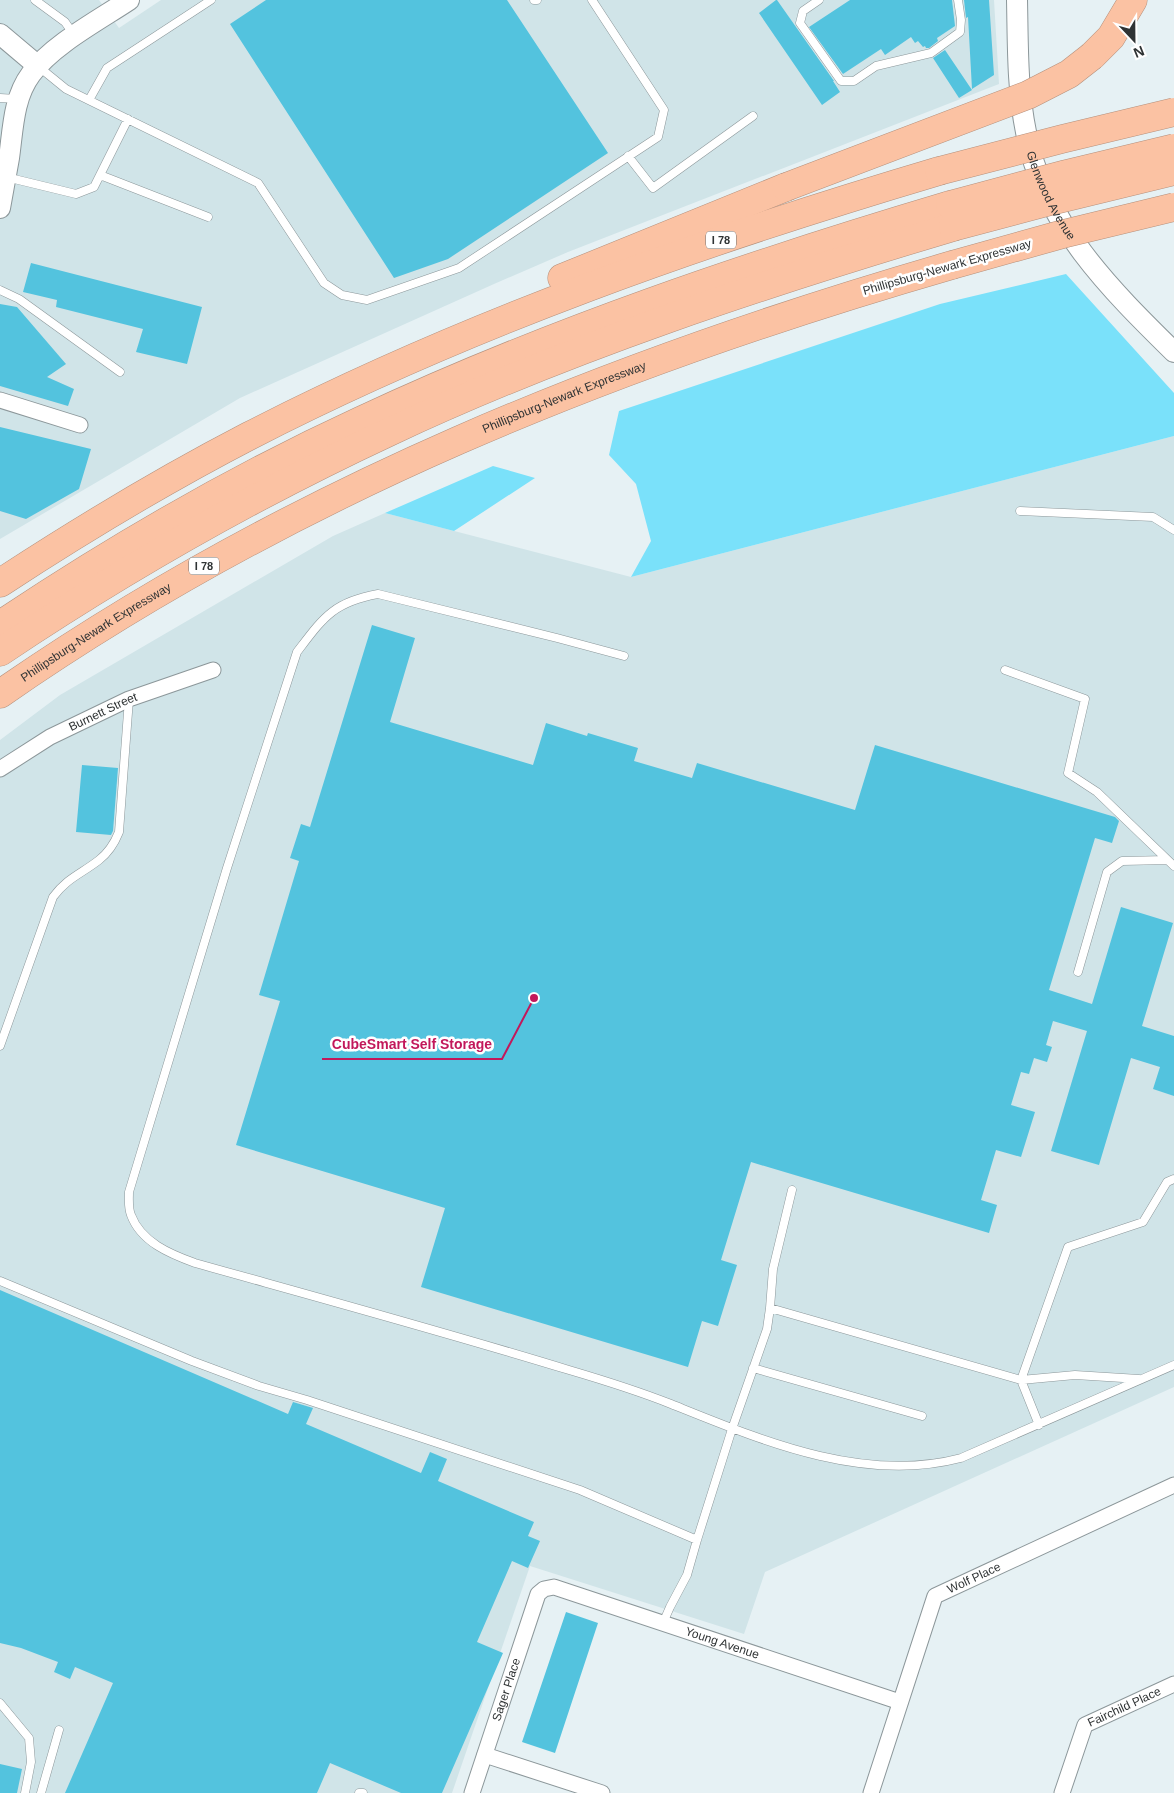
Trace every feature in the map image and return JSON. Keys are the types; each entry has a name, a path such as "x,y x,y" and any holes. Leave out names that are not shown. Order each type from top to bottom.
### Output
{"highway":[{"path":"507,318 558,280 786,187 1036,91 1069,74 1092,56 1111,37 1133,0"},
{"name":"I 78","path":"0,583 155,487 249,436 318,402 507,318 640,268 751,230 939,171 1174,112"},
{"path":"0,652 115,578 214,520 390,431 508,380 588,349 798,275 1066,174 1174,148"},
{"path":"0,625 85,569 236,482 359,421 463,374 549,340 742,270 851,234 951,216 1047,202 1174,171"},
{"name":"Phillipsburg-Newark Expressway","path":"0,694 83,639 206,565 308,510 419,457 511,417 648,364 793,313 952,265 1174,207"}],"street":[{"path":"0,208 14,115 9,98 45,57 129,0"},
{"name":"Glenwood Avenue","path":"1017,0 1017,50 1023,116 1031,153 1040,178 1063,224 1083,256 1118,296 1174,352"},
{"path":"0,34 38,66"},
{"path":"0,400 80,425"},
{"name":"Burnett Street","path":"0,769 50,737 129,699 212,670"},
{"name":"Wolf Place","path":"871,1793 935,1596 1174,1485"},
{"name":"Young Avenue","path":"544,1589 554,1587 900,1702"},
{"name":"Sager Place","path":"472,1793 538,1594 544,1589"},
{"name":"Fairchild Place","path":"1062,1793 1085,1725 1174,1684"},
{"path":"485,1755 602,1793"}],"lane":[{"path":"35,0 65,22 75,36"},
{"path":"89,100 107,68 210,0"},
{"path":"38,66 66,89 258,183 324,283 342,295 367,300 459,268 658,136 664,110 592,0"},
{"path":"819,0 803,11 800,23 841,81 854,81 876,66 931,53 960,32 961,20 958,0"},
{"path":"628,156 654,188 753,116"},
{"path":"6,177 76,194 94,187 128,119"},
{"path":"100,175 208,218"},
{"path":"0,290 20,299 120,372"},
{"path":"1020,511 1153,517 1174,530"},
{"path":"624,656 378,594 357,598 334,609 315,629 297,652 227,868 129,1192 130,1214 138,1229 154,1244 190,1261 594,1378 670,1404 732,1430 780,1446 830,1457 915,1466 961,1458 1174,1365"},
{"path":"1005,670 1085,699 1068,773 1097,792 1174,866"},
{"path":"0,1046 53,897 61,885 99,860 114,843 120,832 129,699"},
{"path":"1078,972 1107,872 1122,861 1167,860"},
{"path":"1039,1425 1021,1380 1068,1247 1143,1222 1167,1182 1174,1179"},
{"path":"664,1623 670,1607 687,1575 732,1430 767,1329 773,1269 792,1190"},
{"path":"0,1281 192,1362 259,1386 580,1490 697,1540"},
{"path":"770,1308 1021,1380 1076,1375 1140,1380"},
{"path":"753,1368 922,1416"},
{"path":"0,1703 29,1738 31,1762 25,1793"},
{"path":"40,1793 59,1730"}],"shaded area":[{"path":"0,0 99,0 119,28 161,0 994,0 999,84 568,252 240,398 0,539"},
{"path":"1066,274 1174,393 1174,436 631,577 651,541 636,484 609,455 619,411 940,304"},
{"path":"1174,436 1174,1387 765,1572 744,1634 530,1566 452,1793 0,1793 0,740 60,695 333,536 385,513 631,577"},
{"path":"493,466 535,478 454,531 385,513"}],"building":[{"path":"266,0 507,0 608,153 448,259 394,278 230,24"},
{"path":"776,0 840,92 822,105 759,13"},
{"path":"850,0 952,0 955,26 937,38 938,41 929,48 923,47 918,41 915,43 911,37 885,55 881,49 843,74 809,27"},
{"path":"964,0 989,0 994,75 972,89 968,17 966,18"},
{"path":"945,50 972,90 959,98 933,58"},
{"path":"31,263 202,307 187,364 136,352 143,329 56,307 57,300 23,292"},
{"path":"0,304 17,307 66,364 47,377 74,389 68,406 0,386"},
{"path":"0,427 91,449 79,489 26,519 0,511"},
{"path":"372,625 415,638 390,722 533,765 546,723 587,736 588,733 638,748 634,761 692,778 697,763 855,810 875,745 1115,817 1119,821 1112,843 1095,838 1049,990 1092,1004 1121,907 1173,923 1142,1026 1174,1036 1174,1096 1153,1089 1160,1067 1131,1058 1099,1165 1051,1151 1087,1031 1053,1021 1046,1045 1052,1047 1047,1062 1034,1058 1029,1074 1021,1072 1011,1105 1035,1112 1021,1157 996,1150 981,1200 997,1205 989,1233 751,1162 721,1260 737,1265 718,1326 702,1321 688,1367 421,1287 445,1208 236,1145 280,1001 259,995 299,861 290,858 301,824 310,827"},
{"path":"82,765 118,768 113,831 111,835 76,832"},
{"path":"0,1290 288,1414 293,1402 313,1408 306,1424 421,1473 430,1452 447,1459 438,1481 534,1522 528,1536 540,1541 528,1568 512,1561 477,1642 503,1653 442,1793 401,1793 330,1763 317,1793 65,1793 113,1683 75,1667 70,1679 54,1672 58,1662 21,1648 0,1643"},
{"path":"566,1612 598,1623 555,1753 522,1742"},
{"path":"0,1764 22,1769 17,1793 0,1793"}],"place":[{"name":"CubeSmart Self Storage","path":"534,998"}]}
